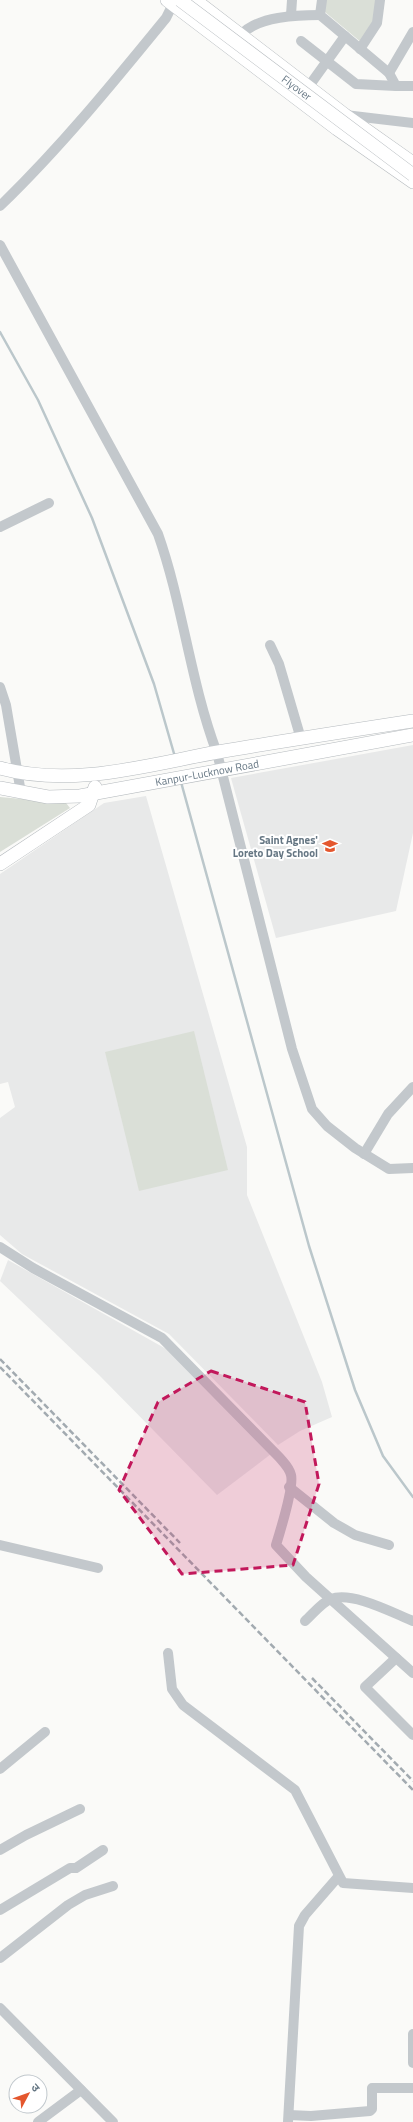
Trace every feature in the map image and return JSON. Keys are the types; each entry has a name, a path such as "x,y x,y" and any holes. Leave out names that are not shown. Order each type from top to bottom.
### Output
{"main road":[{"path":"195,0 345,115 413,163"},
{"path":"174,1 301,103 413,182"},
{"name":"Flyover","path":"174,1 413,175"},
{"name":"Kanpur-Lucknow Road","path":"0,768 19,772 58,776 99,774 413,721"},
{"name":"Kanpur-Lucknow Road","path":"0,788 21,793 48,796 80,796 413,735"},
{"path":"0,864 89,805 99,774"}],"street":[{"path":"291,16 292,0"},
{"path":"320,16 322,0"},
{"path":"360,49 377,24 380,0"},
{"path":"0,206 36,171 82,120 166,18 174,1"},
{"path":"241,35 246,30 271,20 291,16 320,16 389,73 396,86"},
{"path":"389,73 413,32"},
{"path":"301,103 307,86 345,36"},
{"path":"301,41 356,84 413,86"},
{"path":"345,115 413,123"},
{"path":"0,245 158,534 170,570 205,721 217,753 220,770 292,1049 312,1109 327,1126 364,1154 389,1169 413,1168"},
{"path":"0,527 48,503"},
{"path":"270,645 278,664 301,739"},
{"path":"0,687 6,705 19,772 21,793"},
{"path":"364,1154 388,1114 413,1086"},
{"path":"0,1246 33,1268 162,1338 288,1466 291,1476 285,1512 276,1545 306,1577 413,1673"},
{"path":"289,1487 334,1523 355,1535 389,1545"},
{"path":"0,1545 98,1568"},
{"path":"305,1621 330,1599 345,1597 360,1601 413,1621"},
{"path":"168,1653 172,1689 183,1705 295,1790 338,1877 343,1883 413,1888"},
{"path":"396,1658 365,1687 413,1735"},
{"path":"0,1770 45,1732"},
{"path":"0,1850 26,1835 80,1810"},
{"path":"0,1910 70,1868 76,1868 103,1850"},
{"path":"338,1877 305,1915 298,1926 288,2118 370,2111 372,2109 372,2088 413,2088"},
{"path":"0,1958 68,1905 85,1895 113,1886"},
{"path":"0,2008 113,2122"},
{"path":"413,2034 413,2063"},
{"path":"38,2122 81,2090"}],"highlighted area":[{"path":"211,1371 305,1402 319,1484 293,1565 182,1574 119,1490 158,1402"}],"shaded area":[{"path":"326,0 377,0 374,23 362,43 325,12"},
{"name":"Saint Agnes' Loreto Day School","path":"413,745 413,833 396,911 276,938 231,778"},
{"path":"146,796 247,1147 247,1195 322,1382 332,1417 300,1431 278,1445 169,1334 22,1254 0,1235 0,1118 15,1107 8,1082 0,1084 0,874 104,803"},
{"path":"0,797 66,803 70,808 0,852"},
{"path":"194,1031 228,1170 139,1191 105,1052"},
{"path":"8,1260 168,1350 271,1454 217,1495 99,1375 0,1281"}],"waterway":[{"path":"0,332 38,400 92,518 154,684 175,757"},
{"path":"181,782 309,1246 355,1390 383,1456 413,1497"}],"railway":[{"path":"0,1359 180,1543"},
{"path":"0,1367 413,1790"},
{"path":"312,1678 413,1781"}],"place":[{"name":"Saint Agnes' Loreto Day School","path":"330,846"}]}
